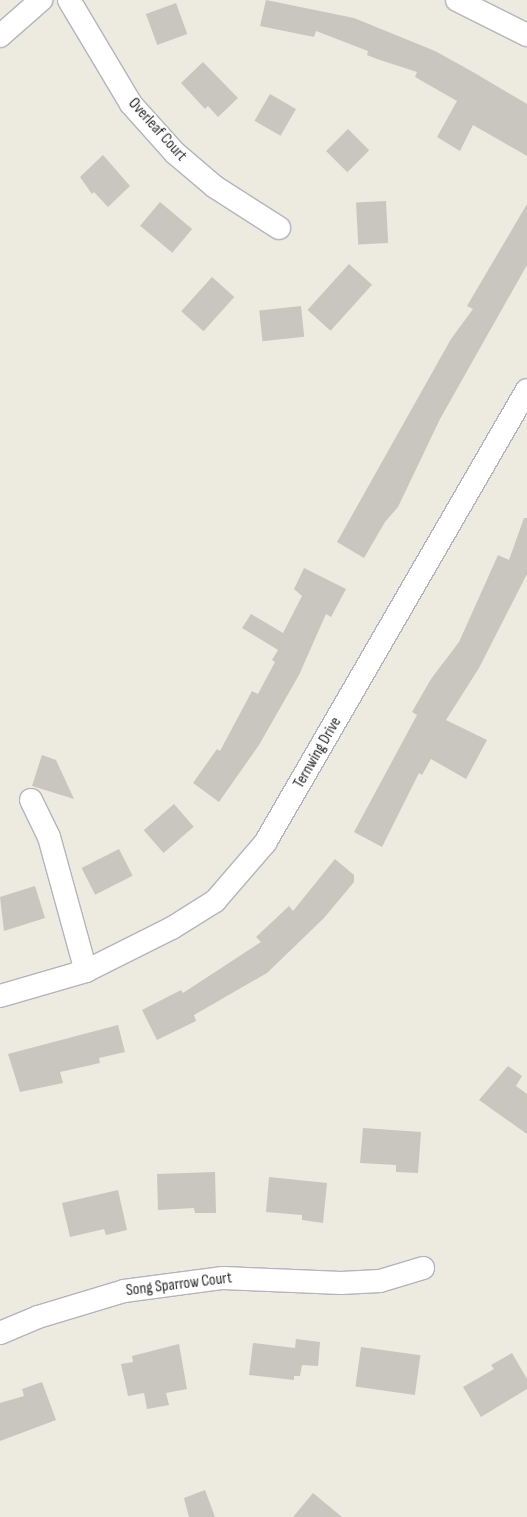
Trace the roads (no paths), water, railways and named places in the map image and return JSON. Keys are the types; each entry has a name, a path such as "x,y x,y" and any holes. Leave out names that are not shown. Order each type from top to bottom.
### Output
{"street":[{"path":"0,36 41,0"},
{"name":"Overleaf Court","path":"68,0 131,104 175,153 215,187 279,228"},
{"path":"457,0 527,36"},
{"name":"Ternwing Drive","path":"0,996 86,971 172,928 215,901 265,843 527,390"},
{"path":"31,800 49,838 86,971"},
{"name":"Song Sparrow Court","path":"0,1333 38,1317 124,1291 223,1278 341,1283 380,1281 423,1268"}]}
